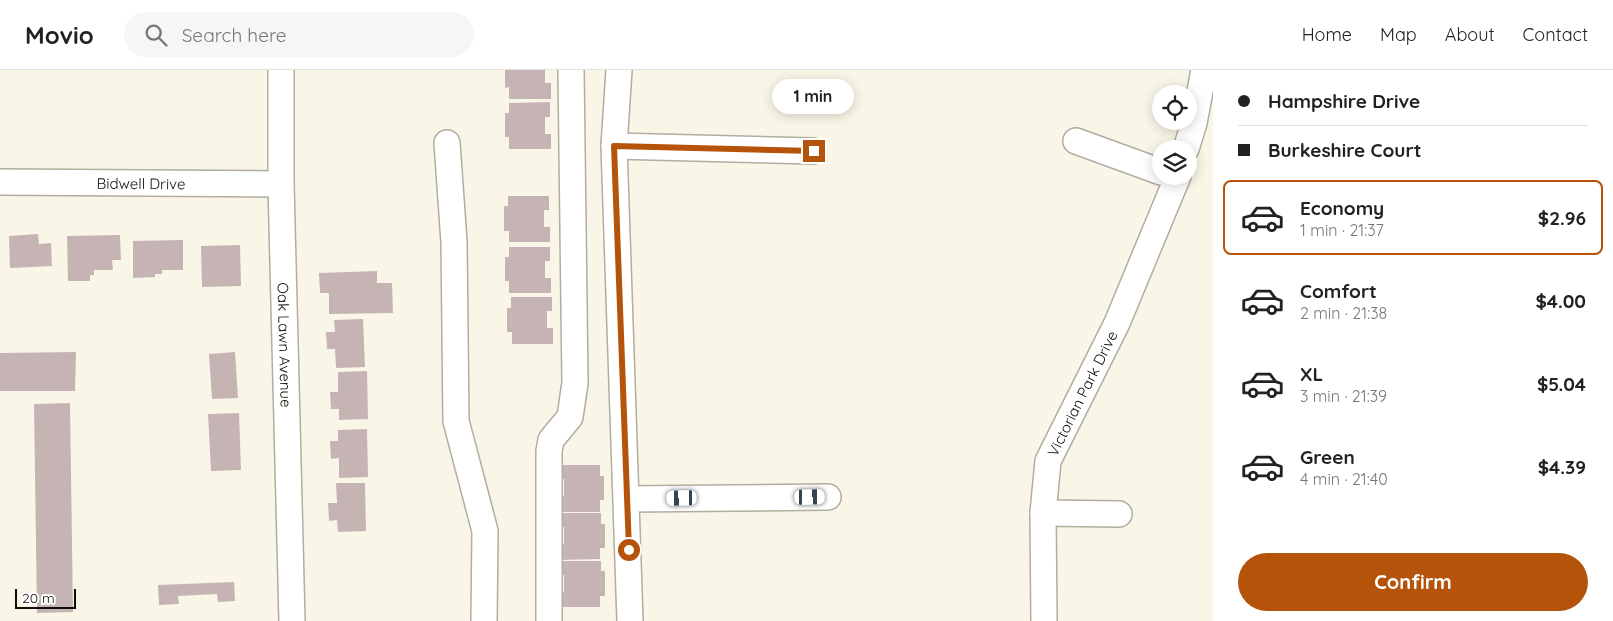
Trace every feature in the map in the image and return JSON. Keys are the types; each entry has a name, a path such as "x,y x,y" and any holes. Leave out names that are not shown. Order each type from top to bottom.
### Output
{"street":[{"name":"Oak Lawn Avenue","path":"281,70 281,184 292,621"},
{"path":"549,621 550,440 570,417 574,383 571,70"},
{"path":"619,70 614,146 630,621"},
{"path":"1189,140 1204,70"},
{"path":"1076,141 1152,169"},
{"path":"447,143 454,242 456,421 486,531 484,621"},
{"path":"614,146 814,151"},
{"name":"Bidwell Drive","path":"0,182 281,184"},
{"name":"Victorian Park Drive","path":"1044,621 1043,513 1048,461 1117,323 1169,185"},
{"path":"627,499 828,497"},
{"path":"1043,513 1119,514"}],"building":[{"path":"505,70 545,70 545,83 551,83 551,99 509,99 509,87 505,88"},
{"path":"550,102 550,117 545,117 545,134 551,134 551,149 509,149 509,137 505,137 505,113 509,113 509,103"},
{"path":"508,196 549,196 549,210 544,210 544,227 550,227 550,242 509,242 509,231 504,231 504,206 508,206"},
{"path":"38,234 39,244 51,243 52,266 10,268 9,236"},
{"path":"120,235 121,260 112,260 113,270 94,270 94,275 90,275 90,281 68,281 67,236"},
{"path":"183,240 183,270 162,270 162,274 155,274 155,277 133,278 133,241"},
{"path":"240,245 241,286 202,287 201,246"},
{"path":"509,247 550,247 550,261 545,261 545,278 551,278 551,293 509,293 509,281 505,281 505,257 509,257"},
{"path":"377,271 377,283 392,283 393,313 329,314 329,293 320,293 319,273"},
{"path":"511,297 552,297 552,311 547,311 547,328 553,328 553,344 512,344 512,332 507,332 507,308 511,308"},
{"path":"363,319 365,367 336,368 335,349 327,349 326,332 335,332 334,320"},
{"path":"76,352 75,391 0,391 0,353"},
{"path":"235,352 238,398 212,399 209,354"},
{"path":"367,371 368,419 339,420 339,409 331,409 330,392 338,392 338,372"},
{"path":"70,403 73,612 37,613 34,404"},
{"path":"239,413 241,470 211,471 208,414"},
{"path":"367,429 368,477 339,478 339,458 331,459 330,441 338,441 338,430"},
{"path":"559,465 600,465 600,476 604,476 604,500 600,500 600,512 559,512 558,496 564,496 564,479 559,479"},
{"path":"336,483 365,483 366,531 338,532 337,520 329,521 328,503 337,503"},
{"path":"559,513 601,513 601,524 605,524 605,548 600,548 600,559 559,560 559,544 564,544 564,527 559,527"},
{"path":"559,561 601,561 601,571 605,571 605,596 600,596 600,607 559,607 559,592 564,592 564,575 559,575"},
{"path":"234,582 235,601 218,602 217,594 178,596 179,604 159,605 158,585"}],"route":[{"path":"629,550 614,146 814,151"}]}
